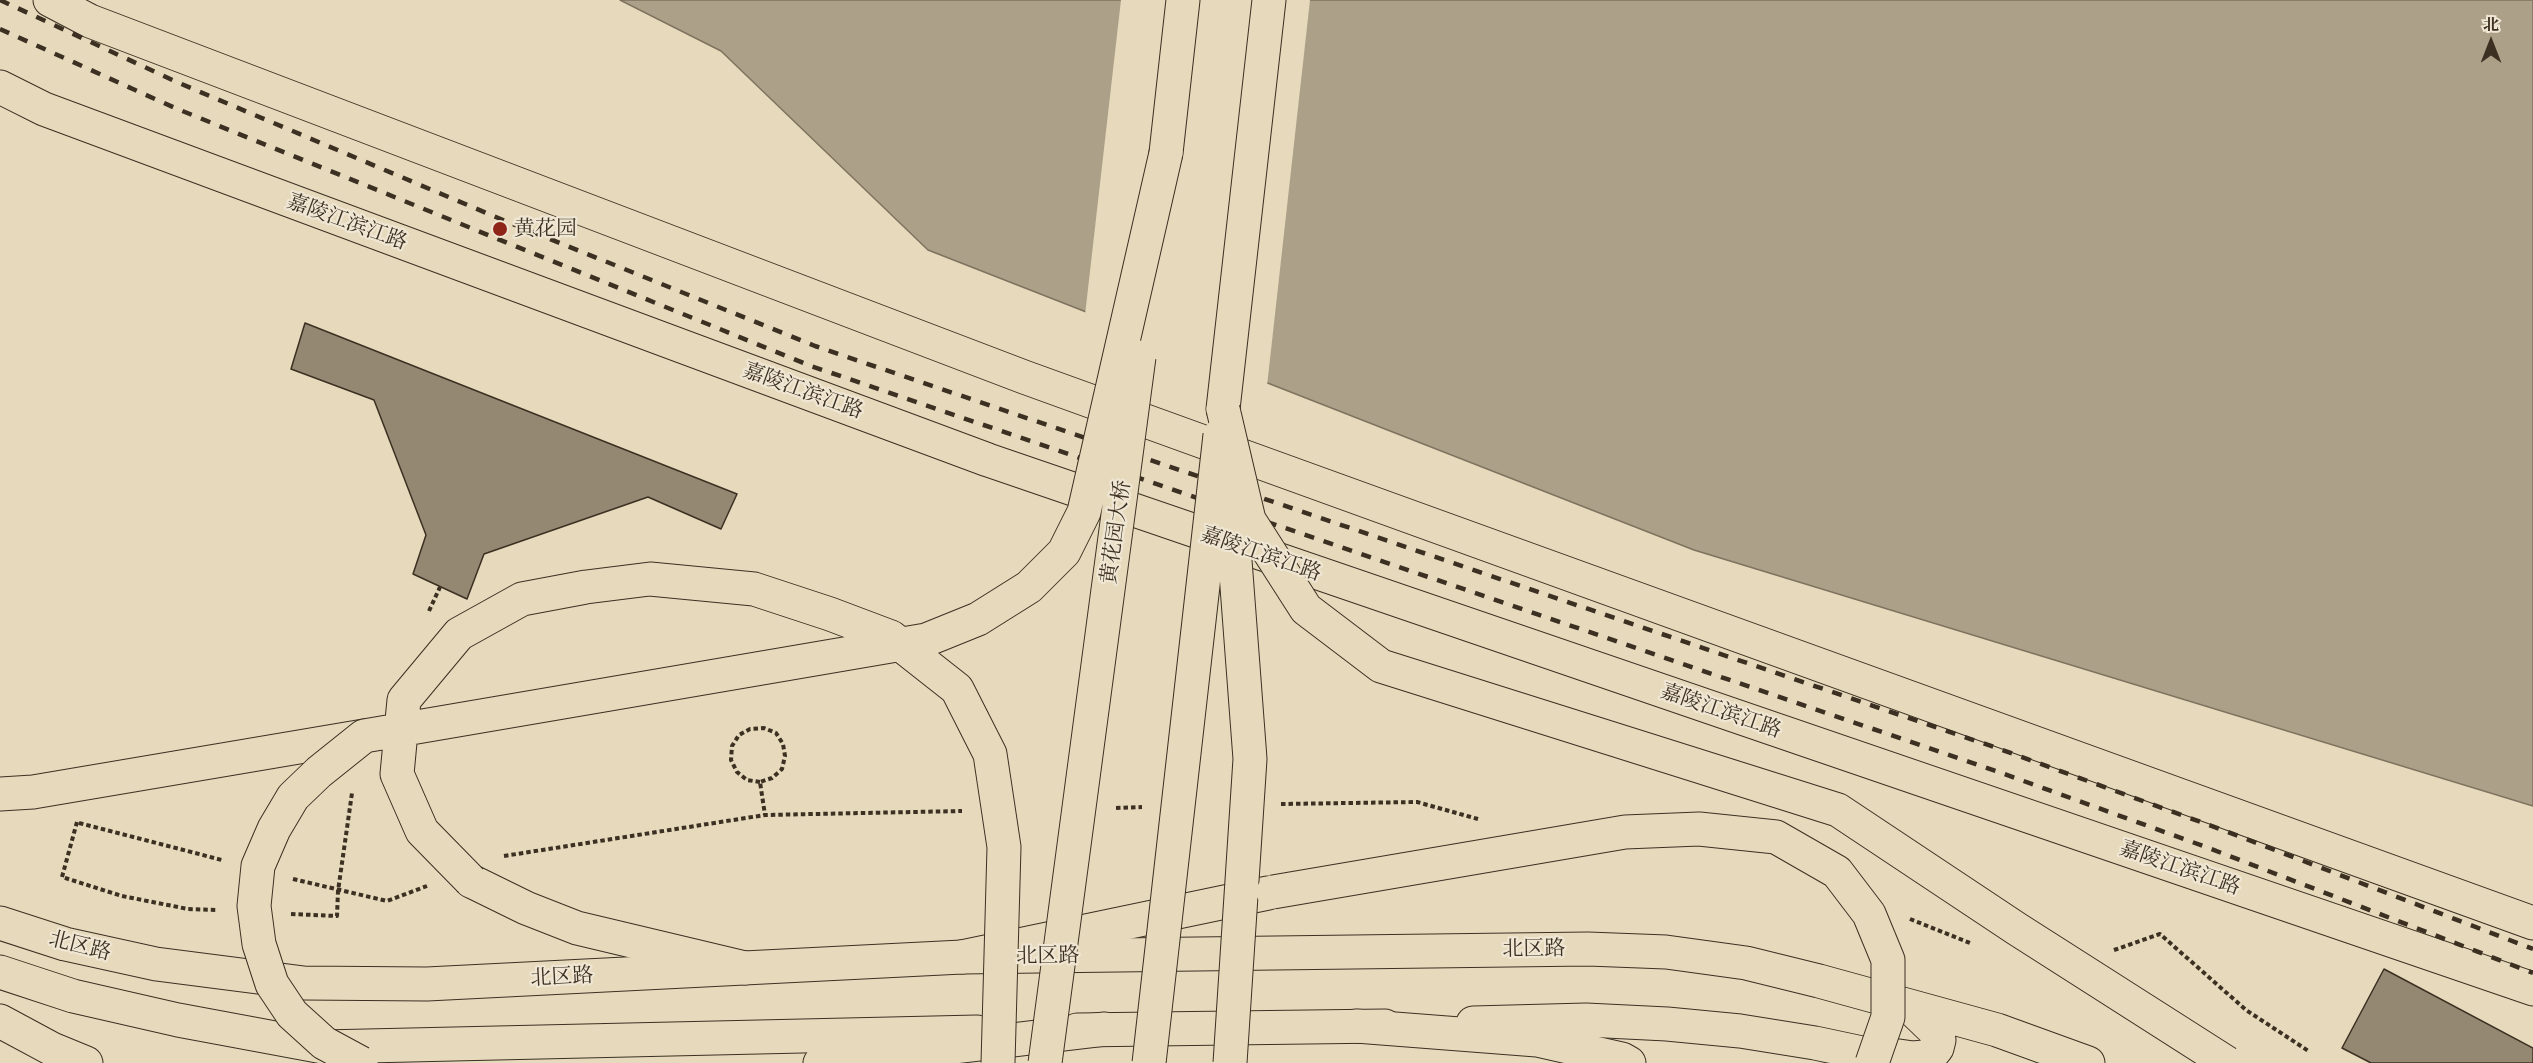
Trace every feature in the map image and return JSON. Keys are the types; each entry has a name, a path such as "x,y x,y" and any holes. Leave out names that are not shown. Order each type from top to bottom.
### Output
{"main road":[{"path":"50,0 90,21 1024,377 2533,923"},
{"name":"黄花园大桥","path":"1045,1063 1166,153 1183,0"},
{"path":"1149,1063 1269,0"},
{"name":"嘉陵江滨江路","path":"0,87 44,109 987,460 2533,989"},
{"path":"0,794 33,792 926,640 978,619 1029,587 1064,552 1084,512 1166,153"},
{"path":"1223,409 1250,759 1230,1063"},
{"path":"1223,409 1249,520 1306,609 1381,666 1838,810 2017,929 2227,1063"},
{"path":"745,968 578,928 526,908 471,881 422,831 397,774 404,700 459,634 522,599 586,587 650,579 754,589 891,637 957,689 990,754 1004,847 998,1063"},
{"path":"361,1063 324,1043 292,1014 272,984 259,944 254,906 258,866 274,828 293,797 319,772 364,736"},
{"path":"962,957 1273,892 1625,832 1699,828 1776,837 1837,872 1869,914 1888,960 1888,1017 1872,1063"},
{"name":"北区路","path":"0,923 65,944 156,964 304,983 427,984 962,957 1588,949 1666,952 1746,963 1906,1004 1997,1030 2088,1063"},
{"path":"0,972 73,996 157,1015 323,1047 1587,1020 1688,1026 1913,1058 1932,1054 1939,1040 1936,1032 1906,1004"},
{"path":"0,1021 52,1049 86,1063"},
{"path":"1356,1026 1537,1040 1622,1059 1629,1063"},
{"path":"820,1063 1105,1029"},
{"path":"1815,1043 1909,1063"}],"path":[{"path":"764,728 776,733 783,744 786,756 782,769 772,778 760,782 747,780 737,772 731,760 732,747 739,735 750,729 764,728"},
{"path":"760,782 765,815"},
{"path":"77,822 62,877 122,896 188,909 223,910"},
{"path":"281,913 337,916"},
{"path":"2246,1010 2310,1052"}],"shaded area":[{"path":"620,0 2533,0 2533,806 1694,550 928,250 721,51"}],"pier":[{"path":"1121,0 1310,0 1267,386 1085,315"}],"building":[{"path":"305,323 737,494 721,529 648,497 484,554 467,599 413,574 426,535 374,400 291,369"},
{"path":"2384,969 2533,1048 2533,1063 2371,1063 2342,1048"}],"railway":[{"path":"0,0 179,83 503,220 815,346 1997,748 2220,829 2533,949"},
{"path":"0,29 175,108 811,366 1996,771 2206,847 2533,973"}],"place":[{"name":"黄花园","path":"500,229"}]}
